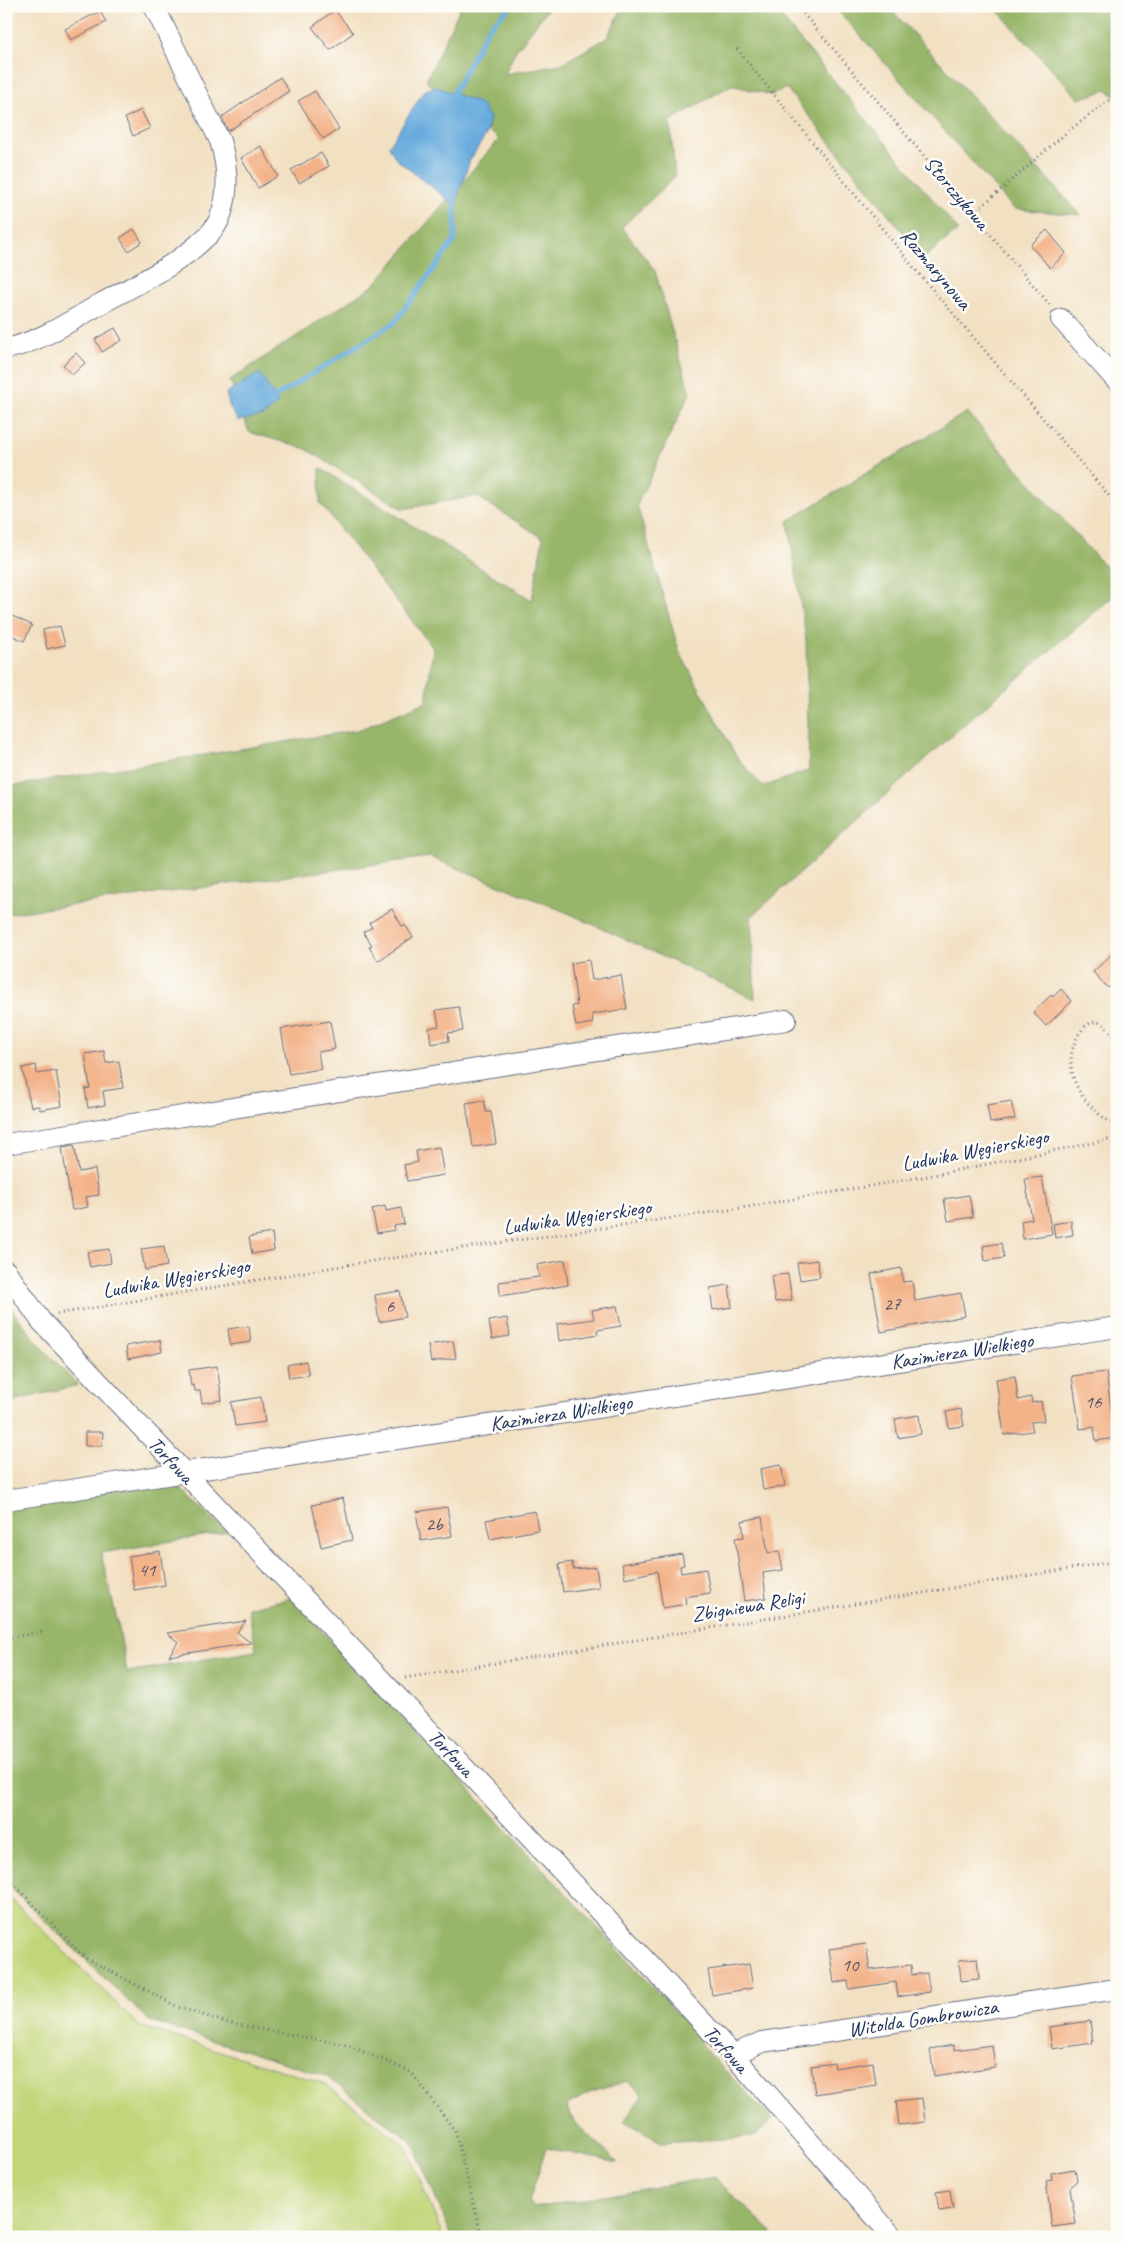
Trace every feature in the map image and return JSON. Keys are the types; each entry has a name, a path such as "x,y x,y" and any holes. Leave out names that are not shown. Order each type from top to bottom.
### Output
{"street":[{"path":"6,349 22,346 158,271 187,253 206,237 219,220 227,180 226,160 220,141 154,6"},
{"path":"1061,319 1117,381"},
{"path":"6,1144 786,1020"},
{"name":"Torfowa","path":"6,1271 41,1321 384,1682 732,2055 893,2237"},
{"name":"Kazimierza Wielkiego","path":"6,1500 1117,1326"},
{"name":"Witolda Gombrowicza","path":"732,2055 762,2042 1117,1988"}],"path":[{"name":"Storczykowa","path":"797,6 974,213 1061,319"},
{"name":"Rozmarynowa","path":"737,49 915,269 1117,505"},
{"path":"974,213 1066,133 1117,94"},
{"path":"1117,1040 1102,1024 1097,1022 1087,1024 1079,1034 1073,1047 1071,1064 1074,1081 1081,1096 1104,1120 1117,1126"},
{"name":"Ludwika Węgierskiego","path":"41,1321 58,1314 352,1264 745,1208 928,1176 1117,1138"},
{"name":"Zbigniewa Religi","path":"384,1682 1117,1561"},
{"path":"6,1638 42,1632"},
{"path":"6,1876 84,1957 178,2007 228,2023 347,2045 411,2072 455,2131 480,2229 485,2237"}],"green space":[{"path":"461,6 550,6 515,52 505,74 561,64 607,38 623,6 772,6 958,230 924,258 786,88 772,95 731,85 670,121 675,177 622,227 655,271 690,393 637,505 679,651 736,756 763,787 809,770 806,639 788,521 967,412 1117,580 1117,593 968,721 751,917 755,999 568,913 430,857 6,914 6,851 12,849 6,816 6,787 358,730 426,702 433,648 320,503 320,468 532,600 543,538 476,496 403,509 306,449 249,432 230,380 374,285 499,139 426,81"},
{"path":"834,6 888,6 1081,215 1014,209"},
{"path":"993,6 1107,6 1117,17 1117,98 1107,90 1079,99"},
{"path":"6,1301 40,1345 78,1385 6,1403"},
{"path":"173,1482 227,1532 101,1553 119,1628 127,1672 256,1651 248,1608 291,1598 691,2028 708,2053 773,2120 753,2137 663,2143 624,2121 643,2095 627,2081 589,2093 567,2105 574,2122 618,2163 546,2148 529,2201 534,2208 714,2177 777,2237 452,2237 413,2143 326,2076 148,2020 6,1883 6,1506"},
{"path":"6,1894 139,2026 325,2084 406,2146 443,2237 6,2237"}],"water":[{"path":"435,86 481,104 490,118 487,133 470,160 455,205 396,159 389,146 424,91"},
{"path":"260,373 278,403 263,416 238,421 230,408 226,393"}],"building":[{"path":"335,10 353,33 330,50 312,27"},
{"path":"100,11 106,22 71,40 65,29"},
{"path":"280,77 289,91 228,131 222,117"},
{"path":"315,91 339,129 323,139 298,101"},
{"path":"141,110 150,128 133,136 125,118"},
{"path":"261,146 278,176 258,188 241,158"},
{"path":"321,153 329,166 299,183 291,170"},
{"path":"134,229 142,242 128,251 120,238"},
{"path":"1047,230 1066,253 1050,268 1030,245"},
{"path":"115,328 122,340 102,352 95,339"},
{"path":"76,353 85,363 72,375 63,365"},
{"path":"10,615 32,625 24,641 6,633 6,623"},
{"path":"60,626 65,645 47,649 43,630"},
{"path":"392,909 402,926 405,925 413,937 378,961 369,947 372,945 363,932 372,927 369,923"},
{"path":"1117,949 1117,979 1108,988 1093,972"},
{"path":"589,960 592,980 621,975 627,1009 592,1014 593,1023 576,1026 572,1006 577,1005 571,963"},
{"path":"1061,989 1072,1001 1046,1026 1033,1012 1051,995 1053,997"},
{"path":"459,1007 463,1031 448,1033 449,1041 431,1044 429,1028 439,1026 436,1010"},
{"path":"330,1021 335,1049 318,1052 321,1069 289,1074 281,1029"},
{"path":"104,1051 106,1063 119,1061 123,1088 103,1091 105,1105 88,1108 85,1089 90,1088 85,1054"},
{"path":"36,1065 37,1074 56,1071 62,1106 40,1110 39,1106 31,1107 22,1068"},
{"path":"484,1100 486,1112 491,1112 496,1144 473,1147 466,1103"},
{"path":"1011,1101 1015,1119 990,1123 987,1105"},
{"path":"74,1145 79,1172 95,1169 99,1195 86,1197 88,1207 72,1210 62,1147"},
{"path":"439,1147 444,1175 407,1181 404,1165 418,1162 416,1151"},
{"path":"1042,1177 1052,1234 1023,1239 1021,1221 1032,1219 1025,1179"},
{"path":"969,1195 973,1217 948,1221 944,1199"},
{"path":"385,1206 386,1211 401,1208 404,1224 394,1226 395,1230 377,1233 372,1209"},
{"path":"1071,1221 1073,1235 1055,1238 1053,1224"},
{"path":"272,1233 274,1250 252,1254 249,1237"},
{"path":"1001,1243 1004,1258 985,1261 983,1246"},
{"path":"164,1246 167,1266 145,1270 141,1249"},
{"path":"109,1249 111,1263 90,1267 87,1252"},
{"path":"565,1260 568,1285 500,1296 499,1282 539,1277 537,1265"},
{"path":"817,1260 820,1277 800,1280 797,1263"},
{"path":"901,1268 903,1282 912,1281 915,1301 961,1293 965,1316 881,1332 871,1274"},
{"path":"788,1274 792,1300 775,1302 771,1276"},
{"path":"729,1285 732,1307 713,1310 710,1288"},
{"path":"400,1291 405,1317 379,1322 375,1295"},
{"path":"617,1306 621,1326 597,1330 598,1334 559,1341 557,1324 594,1319 592,1310"},
{"path":"507,1318 510,1336 492,1339 489,1321"},
{"path":"249,1326 251,1342 230,1345 228,1329"},
{"path":"160,1340 162,1352 128,1359 126,1346"},
{"path":"453,1341 456,1358 431,1362 428,1345"},
{"path":"306,1361 309,1375 289,1378 287,1365"},
{"path":"217,1366 222,1400 202,1403 200,1391 195,1391 194,1385 191,1386 189,1370"},
{"path":"1106,1372 1115,1438 1096,1441 1094,1427 1080,1429 1072,1376"},
{"path":"1015,1376 1018,1400 1031,1397 1032,1403 1041,1401 1044,1421 1031,1422 1033,1431 1004,1435 996,1379"},
{"path":"261,1397 265,1422 235,1426 231,1402"},
{"path":"961,1409 964,1426 949,1428 946,1412"},
{"path":"919,1415 921,1434 898,1438 895,1419"},
{"path":"85,1432 103,1432 102,1446 85,1446"},
{"path":"781,1465 785,1486 763,1490 760,1469"},
{"path":"343,1498 352,1540 321,1547 312,1505"},
{"path":"447,1507 452,1536 421,1541 416,1512"},
{"path":"535,1511 538,1530 490,1539 486,1520"},
{"path":"762,1517 768,1553 779,1551 783,1570 763,1573 766,1598 744,1601 735,1538 744,1537 742,1521"},
{"path":"160,1551 165,1585 134,1590 129,1556"},
{"path":"682,1554 684,1565 680,1566 681,1573 706,1569 710,1593 685,1597 686,1604 663,1608 657,1571 625,1578 622,1564"},
{"path":"572,1562 573,1569 596,1567 599,1587 563,1592 559,1564"},
{"path":"246,1621 237,1632 251,1643 169,1656 178,1642 167,1633"},
{"path":"866,1944 870,1970 911,1965 912,1975 927,1973 930,1992 898,1997 896,1982 849,1989 848,1981 834,1983 829,1949"},
{"path":"977,1958 979,1979 961,1981 959,1960"},
{"path":"749,1964 753,1988 712,1995 708,1970"},
{"path":"1090,2021 1093,2043 1052,2049 1049,2027"},
{"path":"954,2045 954,2050 992,2045 995,2067 934,2076 930,2049"},
{"path":"873,2062 876,2085 815,2094 811,2066 834,2063 835,2068"},
{"path":"922,2098 925,2122 899,2125 896,2101"},
{"path":"1075,2169 1077,2180 1070,2188 1076,2224 1052,2227 1046,2181 1052,2180 1051,2173"},
{"path":"950,2190 953,2209 939,2211 936,2192"}],"waterway":[{"path":"454,98 454,92 488,28 511,6"},
{"path":"275,397 394,323 455,240 455,199"}]}
